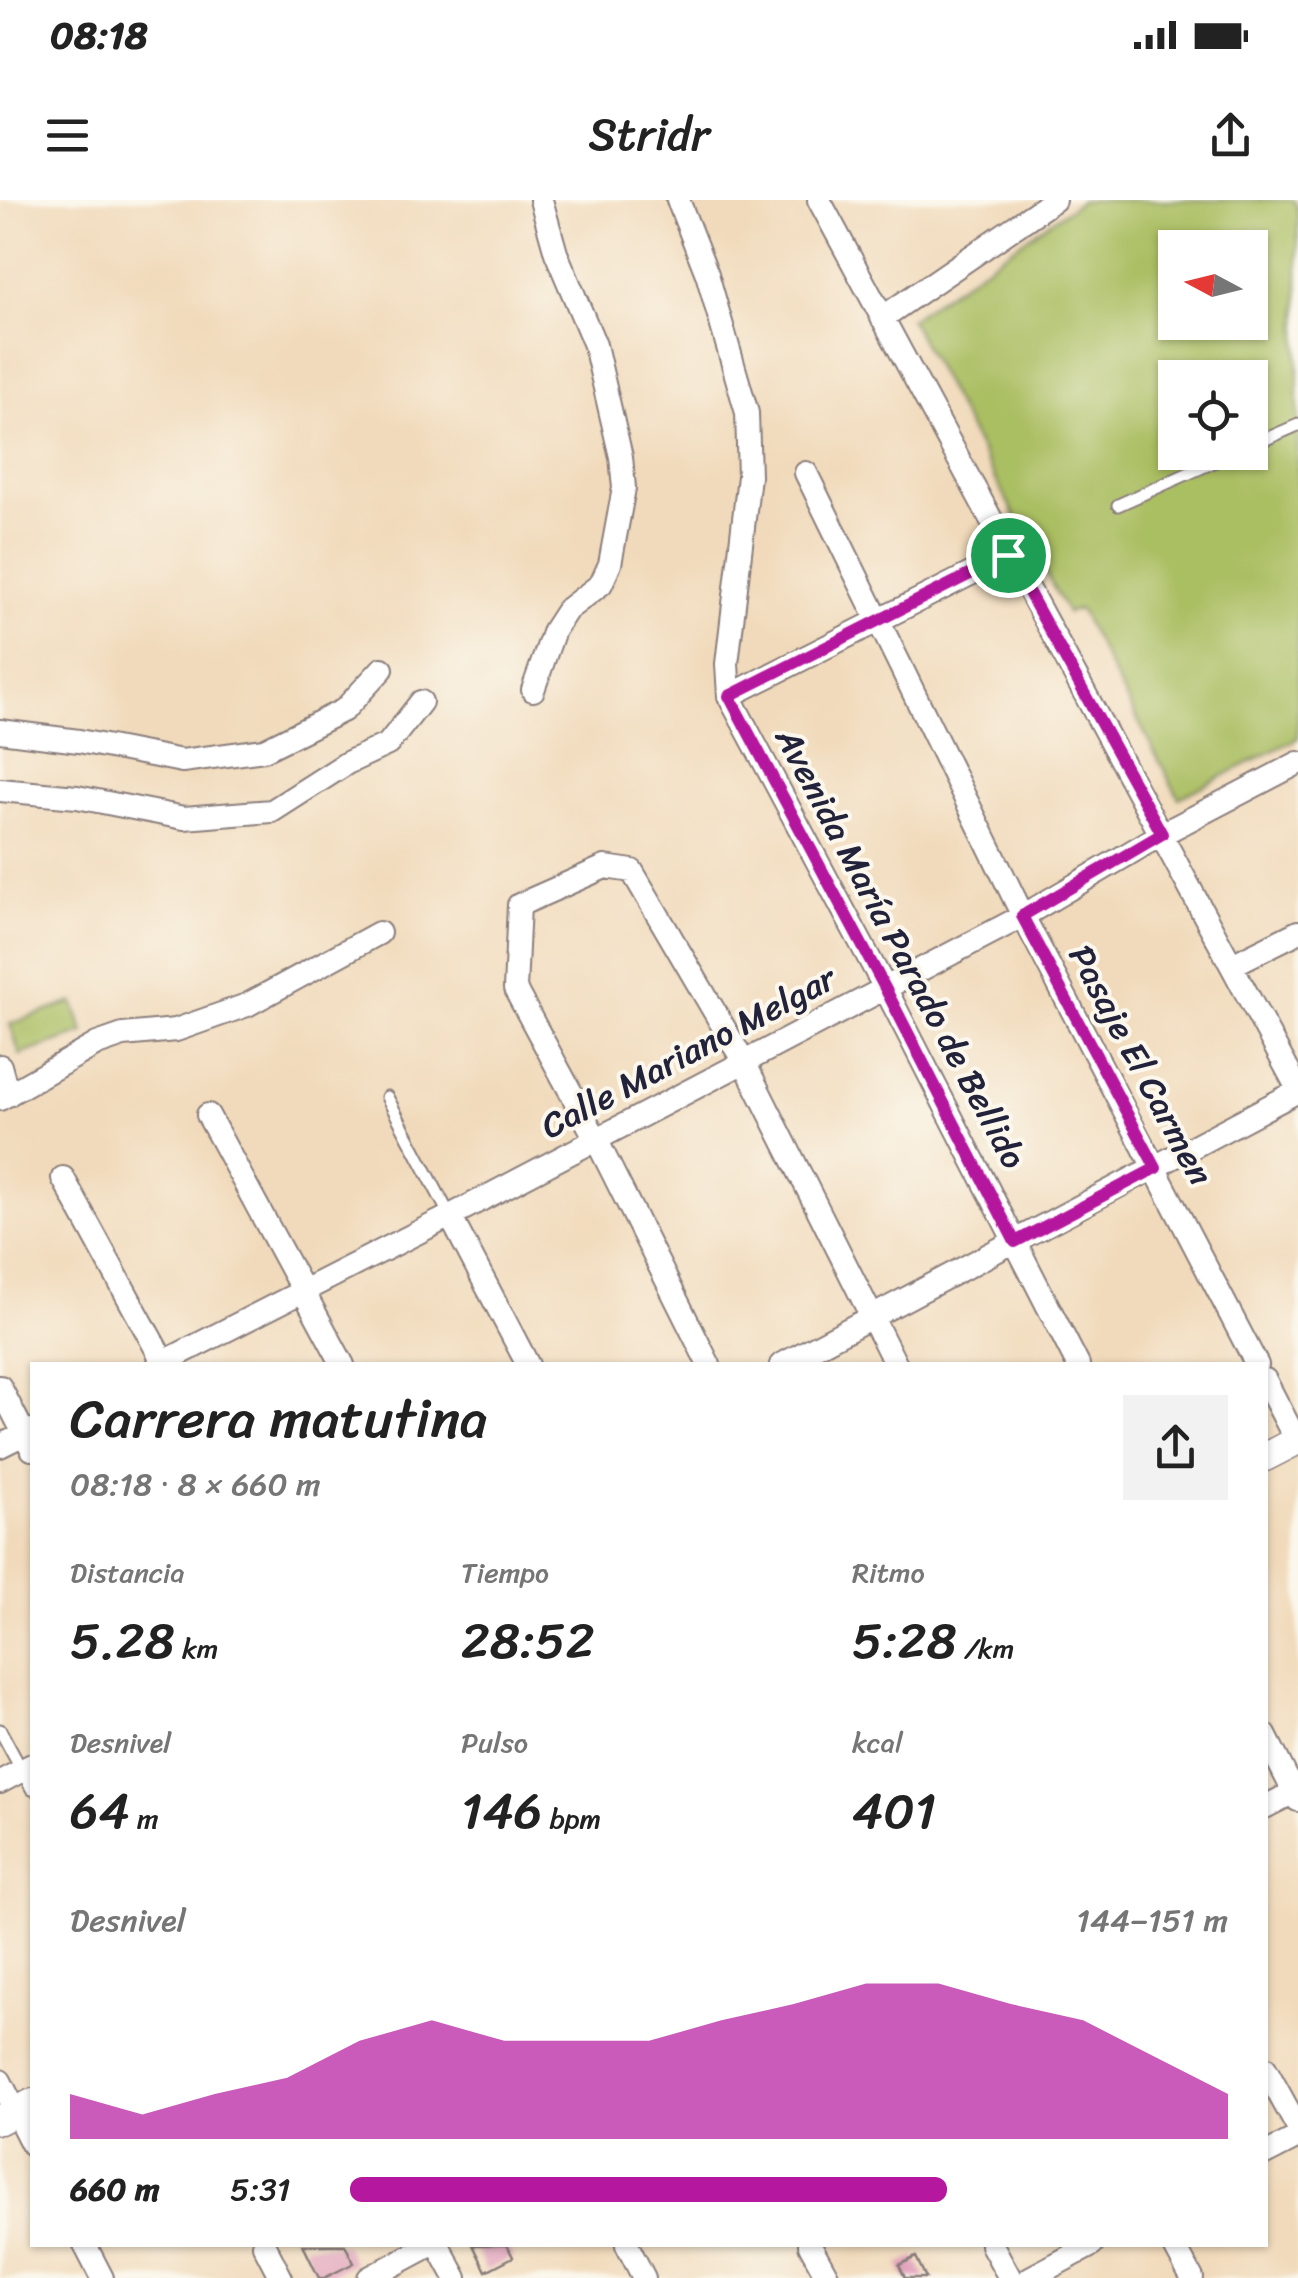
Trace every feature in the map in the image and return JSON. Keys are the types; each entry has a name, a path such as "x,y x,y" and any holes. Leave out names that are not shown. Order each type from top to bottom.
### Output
{"street":[{"path":"532,690 554,630 567,610 601,584 610,564 624,488 621,457 594,345 556,253 541,200"},
{"name":"Avenida María Parado de Bellido","path":"678,200 707,274 747,413 749,476 727,664 729,696 885,988 1076,1362"},
{"path":"786,1362 1298,1090 819,200"},
{"path":"882,318 1054,200"},
{"name":"Pasaje El Carmen","path":"806,473 1022,916 1255,1362"},
{"path":"729,696 1008,555"},
{"path":"0,731 182,761 264,750 344,710 382,669"},
{"path":"0,790 77,797 184,818 272,811 388,744 421,702"},
{"name":"Calle Mariano Melgar","path":"166,1362 1022,916 1162,834 1298,763"},
{"path":"708,1362 596,1139 515,989 519,906 605,867 632,872 744,1062 894,1362"},
{"path":"1232,965 1298,932"},
{"path":"0,1066 4,1097 97,1044 123,1035 176,1030 247,1005 379,933"},
{"path":"208,1115 341,1362"},
{"path":"63,1178 161,1362"},
{"path":"450,1216 526,1362"},
{"path":"1268,1386 1297,1441 1268,1456"},
{"path":"0,1387 30,1438 0,1446"},
{"path":"1268,1741 1297,1794 1268,1806"},
{"path":"0,1782 29,1775"},
{"path":"1268,2073 1298,2128"},
{"path":"0,2081 30,2140"},
{"path":"1268,2152 1298,2137"},
{"path":"86,2247 102,2278"},
{"path":"265,2247 281,2278"},
{"path":"369,2278 430,2247"},
{"path":"435,2247 456,2278"},
{"path":"627,2247 644,2278"},
{"path":"811,2247 828,2278"},
{"path":"993,2247 1010,2278"},
{"path":"1030,2278 1088,2247"},
{"path":"1175,2247 1192,2278"}],"lane":[{"path":"1268,438 1298,425"},
{"path":"1118,506 1197,470"},
{"path":"386,1097 450,1216"},
{"path":"0,1730 29,1775"}],"green space":[{"path":"1082,200 1294,200 1298,211 1298,738 1179,798 1079,609 1067,613 910,319"},
{"path":"73,1002 84,1033 20,1055 10,1024"}],"building":[{"path":"304,2247 346,2247 354,2263 319,2278"},
{"path":"474,2247 508,2247 513,2257 486,2271"},
{"path":"916,2257 926,2278 905,2278 899,2265"}],"route":[{"path":"1008,555 1162,834 1022,916 1156,1168 1015,1242 729,696 1008,555"}]}
